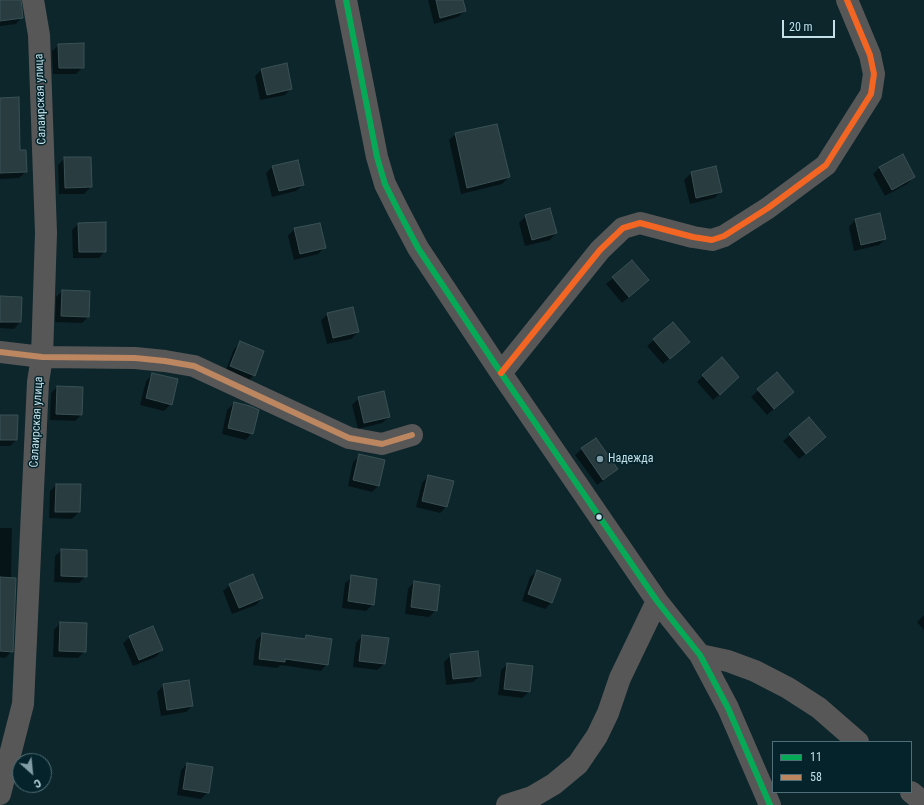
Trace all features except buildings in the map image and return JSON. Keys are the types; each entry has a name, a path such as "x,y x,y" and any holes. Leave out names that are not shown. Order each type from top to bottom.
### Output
{"street":[{"name":"Салаирская улица","path":"0,794 23,704 38,382 42,357 46,233 38,35 33,0"},
{"path":"346,0 377,157 385,184 418,248 501,373 657,601 700,655 728,708 770,805"},
{"path":"501,373 600,250 623,228 640,223 693,237 712,240 724,236 768,208 826,165 871,94 874,74 870,55 847,0"},
{"path":"0,352 42,357 134,358 194,366 349,438 382,444 412,435"},
{"path":"507,805 532,797 554,784 578,764 597,736 608,713 620,678 657,601"},
{"path":"700,655 728,661 788,688 820,708 857,741"},
{"path":"912,793 924,803"}],"transit line":[{"name":"11","path":"346,0 377,157 385,184 418,248 501,373 657,601 700,655 728,708 770,805"},
{"path":"501,373 600,250 623,228 640,223 693,237 712,240 724,236 768,208 826,165 871,94 874,74 870,55 847,0"},
{"name":"58","path":"0,352 42,357 135,358 194,366 349,438 382,444 412,435"}],"place":[{"name":"Надежда","path":"600,459"}]}
